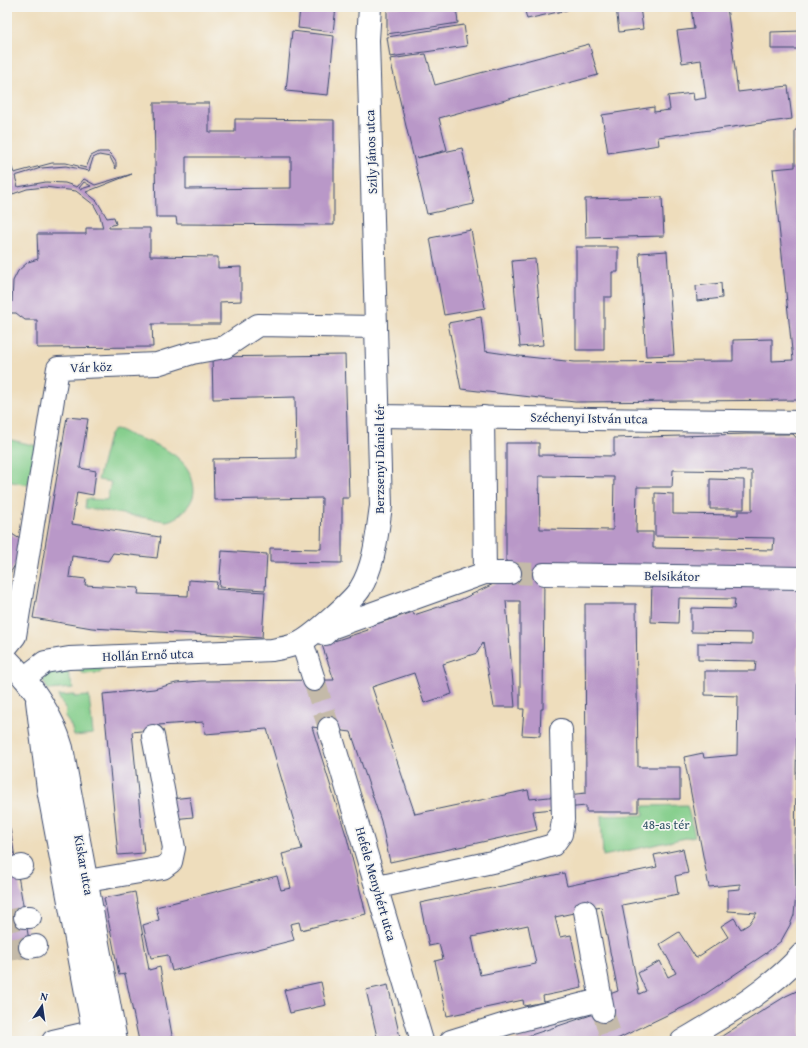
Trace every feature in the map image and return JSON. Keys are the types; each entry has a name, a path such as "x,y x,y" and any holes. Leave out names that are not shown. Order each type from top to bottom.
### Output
{"street":[{"name":"Szily János utca","path":"370,7 368,40 376,297"},
{"name":"Berzsenyi Dániel tér","path":"304,647 360,589 373,553 381,506 376,297"},
{"name":"Vár köz","path":"7,646 15,636 58,368 157,364 192,353 225,347 258,325 376,327"},
{"name":"Széchenyi István utca","path":"379,416 800,422"},
{"path":"483,417 485,573"},
{"path":"314,680 304,647 331,628 485,573 510,573"},
{"name":"Belsikátor","path":"544,574 800,578"},
{"name":"Hollán Ernő utca","path":"30,687 45,662 69,658 272,650 304,647"},
{"path":"7,659 30,687"},
{"name":"Kiskar utca","path":"30,687 48,788 104,1035"},
{"name":"Kiskar utca","path":"30,687 54,725 59,737 87,881 104,1035"},
{"name":"Hefele Menyhért utca","path":"329,728 378,887 422,1041"},
{"path":"378,887 501,860 553,845 561,834 563,819 561,730"},
{"path":"87,881 163,868 171,862 174,848 153,736"},
{"path":"48,788 61,795 76,821"},
{"path":"451,1041 509,1023 601,1006 585,911"},
{"path":"682,1041 743,1003 785,973 801,955"},
{"path":"53,1041 104,1035"}],"green space":[{"path":"115,429 161,447 178,458 185,465 190,473 194,492 190,503 178,516 166,521 85,508 86,499 107,500 111,482 98,480 108,440"},
{"path":"7,439 37,446 28,485 7,481"},
{"path":"103,662 103,668 100,673 84,674 75,668"},
{"path":"65,664 73,688 48,690 43,680 47,674"},
{"path":"74,695 74,697 89,696 93,734 74,736 71,726 65,717 66,710 58,696"},
{"name":"48-as tér","path":"687,805 695,836 603,856 601,816 644,815 643,806"}],"building":[{"path":"300,7 336,7 333,32 298,28"},
{"path":"387,7 456,7 458,23 387,34"},
{"path":"524,7 566,7 567,10 527,19"},
{"path":"616,7 640,7 643,29 619,32"},
{"path":"691,7 727,7 738,92 788,86 792,119 658,137 659,145 608,153 602,115 654,107 654,112 670,110 668,96 693,93 694,100 706,98 701,60 682,63 677,31 694,29"},
{"path":"464,25 467,46 390,57 387,37"},
{"path":"292,31 334,36 328,95 286,91"},
{"path":"801,31 801,49 771,49 771,32"},
{"path":"589,44 598,75 439,118 447,150 417,158 462,148 474,204 427,214 390,59 426,54 435,85"},
{"path":"154,103 209,103 209,132 235,132 235,119 334,120 334,225 177,224 176,217 156,217","holes":["186,157 291,157 291,188 186,189"]},
{"path":"795,130 801,130 801,400 575,402 461,389 448,323 481,317 485,351 519,356 575,362 733,361 733,340 772,339 772,361 793,360 773,169 795,167"},
{"path":"99,152 108,152 116,162 116,169 110,157 99,155 93,158 89,171 66,166 41,168 15,176 18,187 46,182 65,183 77,187 84,179 95,185 132,174 86,192 97,201 107,218 114,217 116,224 109,226 109,228 150,228 150,256 218,257 218,268 241,267 241,301 220,302 220,324 152,324 153,347 37,348 37,320 25,320 16,313 11,313 7,309 7,299 12,302 13,281 18,271 28,262 38,259 37,234 86,234 86,228 103,228 100,216 94,205 76,191 45,187 27,189 7,196 7,192 12,189 7,174 7,161 9,160 14,173 52,163 66,163 86,168 91,156","holes":["84,182 91,186 81,189 79,188"]},
{"path":"662,197 664,236 586,238 585,199"},
{"path":"471,230 485,308 444,315 430,238"},
{"path":"576,247 618,247 618,272 612,272 612,297 604,297 604,350 576,350"},
{"path":"667,251 674,355 646,356 639,253"},
{"path":"535,259 543,345 520,347 512,261"},
{"path":"721,283 722,298 697,301 696,286"},
{"path":"345,355 349,498 342,498 342,563 270,562 270,548 321,549 322,498 214,500 213,459 296,458 295,397 213,399 212,357"},
{"path":"67,417 88,419 80,468 96,471 93,495 77,492 72,524 160,537 157,558 113,553 108,561 72,556 69,577 86,579 85,585 139,588 138,594 188,596 189,580 217,582 216,589 265,592 262,638 92,628 33,618"},
{"path":"793,434 801,443 800,571 544,574 543,709 541,709 540,736 522,735 524,709 520,709 520,601 506,601 515,707 494,707 483,643 477,653 443,664 452,694 424,703 414,673 372,687 415,814 528,790 530,799 586,793 585,604 636,604 638,767 680,767 680,799 638,799 638,812 586,812 586,806 533,811 537,830 390,862 381,821 351,732 312,727 347,838 366,914 301,930 299,922 290,924 294,940 172,971 168,955 151,958 143,925 159,920 156,907 277,876 281,890 291,888 282,854 302,849 267,729 205,734 204,722 158,725 158,729 132,732 144,853 118,855 103,694 154,689 176,683 201,681 334,680 322,645 368,630 367,627 413,612 414,615 460,600 506,578 506,443 539,443 539,455 614,456 614,438","holes":["673,470 752,471 752,511 738,511 738,515 673,514 673,494 655,493 655,536 774,538 773,550 653,548 653,532 636,532 637,487 672,487","539,476 614,477 613,530 540,529"]},
{"path":"710,479 744,480 744,509 710,509"},
{"path":"7,531 28,544 7,578"},
{"path":"222,551 267,554 265,590 219,587"},
{"path":"652,580 799,583 795,846 796,895 794,915 790,925 781,941 765,954 692,1003 613,1041 513,1041 603,1011 607,995 618,991 601,907 555,917 560,937 571,935 582,988 543,996 544,1002 524,1006 523,1000 447,1016 435,961 443,959 439,944 429,946 420,903 564,873 567,886 657,867 654,855 683,849 688,873 675,876 678,894 622,905 639,994 646,991 638,973 660,961 668,977 676,973 660,944 679,932 696,958 728,937 721,926 734,918 741,929 749,924 757,913 728,911 728,890 740,889 740,884 709,887 684,757 703,753 704,758 737,755 738,696 705,695 705,671 755,671 756,661 698,660 698,643 752,644 752,633 691,632 691,608 734,609 735,599 679,598 678,623 651,622","holes":["528,925 536,964 480,975 472,937"]},
{"path":"190,797 193,817 173,819 171,799"},
{"path":"10,828 31,952 7,956 7,829"},
{"path":"135,892 149,970 160,967 173,1041 139,1041 125,974 119,975 104,898"},
{"path":"321,982 326,1005 290,1013 284,990"},
{"path":"388,985 400,1037 378,1041 366,990"},
{"path":"801,989 801,1039 797,1041 714,1041 786,996"}],"tunnel":[{"path":"510,573 544,574"},
{"path":"314,680 329,728"},
{"path":"7,921 25,917"},
{"path":"7,950 30,947"},
{"path":"603,1011 612,1041"}]}
